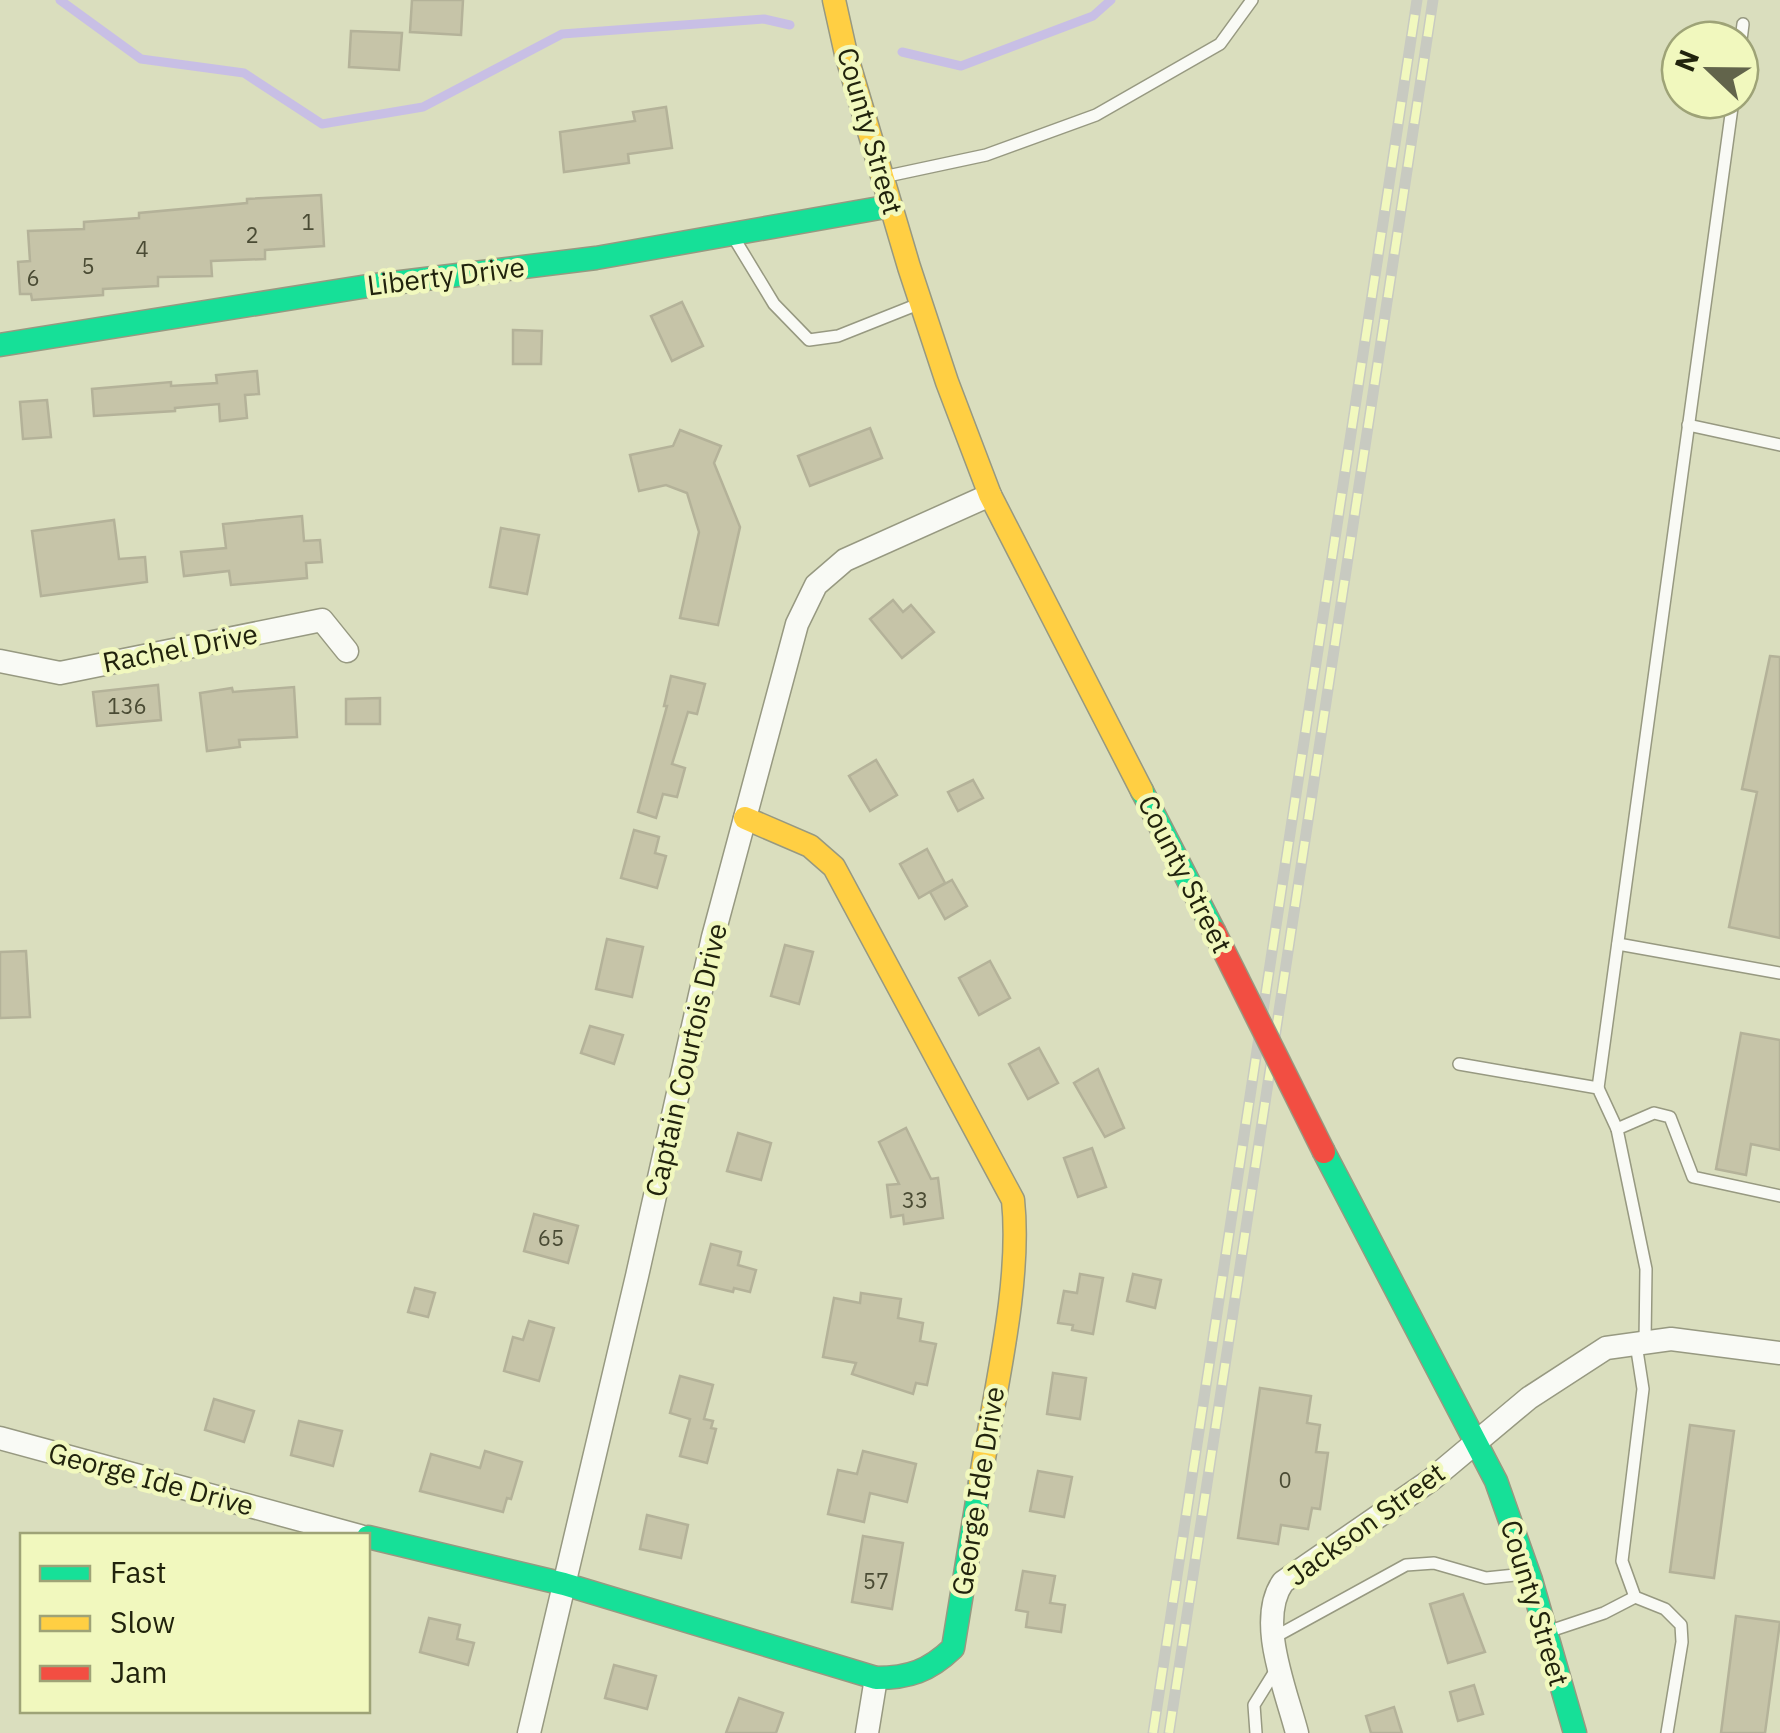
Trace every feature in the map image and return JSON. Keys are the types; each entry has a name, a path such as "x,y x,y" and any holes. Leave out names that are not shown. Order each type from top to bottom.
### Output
{"street":[{"name":"County Street","path":"834,0 846,54 921,303 990,495 1496,1482 1529,1573 1575,1733"},
{"name":"Liberty Drive","path":"0,345 311,294 596,258 892,206"},
{"name":"Captain Courtois Drive","path":"528,1733 713,937 797,624 816,585 846,560 990,495"},
{"name":"Rachel Drive","path":"0,661 60,673 322,620 346,651"},
{"name":"George Ide Drive","path":"370,1537 564,1584 876,1678 900,1678 931,1671 953,1648 1011,1288 1016,1229 1013,1200 834,866 810,846 745,818"},
{"name":"Jackson Street","path":"1297,1733 1279,1664 1271,1611 1274,1594 1283,1582 1431,1480 1529,1398 1606,1348 1671,1338 1780,1353"},
{"name":"George Ide Drive","path":"0,1438 353,1533"},
{"path":"867,1733 876,1678"}],"lane":[{"path":"883,177 986,155 1096,114 1220,44 1252,0"},
{"path":"1667,1733 1682,1642 1681,1625 1664,1609 1635,1597 1622,1561 1643,1389 1641,1343 1646,1269 1617,1129 1598,1088 1730,120"},
{"path":"732,234 774,304 810,340 838,336 921,303"},
{"path":"1688,425 1780,445"},
{"path":"1618,944 1780,973"},
{"path":"1459,1064 1598,1088"},
{"path":"1617,1129 1654,1113 1670,1117 1693,1177 1780,1196"},
{"path":"1274,1638 1406,1565 1434,1563 1486,1578 1529,1573"},
{"path":"1546,1632 1604,1613 1635,1597"},
{"path":"1256,1733 1254,1706 1279,1664"}],"building":[{"path":"412,0 463,0 461,35 410,32"},
{"path":"351,31 402,33 399,70 349,67"},
{"path":"666,107 672,148 628,154 629,163 564,172 560,132 635,121 633,112"},
{"path":"321,195 324,246 265,250 265,259 211,261 212,276 158,277 158,286 103,289 103,295 32,300 31,294 20,294 18,262 30,261 28,231 84,229 84,222 247,203 247,199"},
{"path":"682,302 703,346 672,361 651,316"},
{"path":"513,330 542,331 541,364 513,364"},
{"path":"257,371 259,394 245,395 247,418 220,421 219,404 94,416 92,389 171,382 171,386 217,383 216,375"},
{"path":"47,400 51,437 23,439 20,402"},
{"path":"870,428 882,458 810,486 798,456"},
{"path":"680,430 721,446 714,463 740,527 718,625 680,618 699,532 687,493 666,485 639,491 630,455 673,446"},
{"path":"302,516 304,541 320,540 322,562 306,563 307,578 231,585 229,571 184,576 181,552 226,548 223,524"},
{"path":"114,520 119,559 145,557 147,582 41,596 32,531"},
{"path":"501,528 539,535 527,594 490,587"},
{"path":"893,600 903,612 911,605 934,632 902,658 870,619"},
{"path":"1770,656 1780,657 1780,938 1729,927 1757,792 1742,789"},
{"path":"671,676 705,684 697,714 688,712 672,764 685,768 677,797 663,794 656,818 638,812 667,706"},
{"path":"158,685 161,720 97,726 93,692"},
{"path":"294,687 297,737 239,740 240,747 207,751 200,693"},
{"path":"380,698 380,724 346,724 346,699"},
{"path":"876,760 897,795 870,811 849,776"},
{"path":"973,780 983,798 958,811 948,792"},
{"path":"634,830 659,837 655,853 666,856 657,888 621,878"},
{"path":"927,849 945,883 919,898 900,864"},
{"path":"952,880 967,906 945,919 930,892"},
{"path":"607,939 643,947 632,997 596,989"},
{"path":"785,945 813,952 799,1004 771,996"},
{"path":"26,951 30,1017 0,1018 0,952"},
{"path":"990,961 1010,998 979,1015 959,978"},
{"path":"590,1026 623,1035 614,1064 581,1053"},
{"path":"1741,1033 1780,1040 1780,1150 1751,1144 1746,1175 1716,1169"},
{"path":"1039,1048 1058,1083 1028,1099 1009,1064"},
{"path":"1098,1069 1124,1128 1105,1137 1074,1083"},
{"path":"906,1128 931,1179 938,1178 943,1218 904,1224 903,1215 891,1217 887,1185 899,1184 879,1142"},
{"path":"738,1133 771,1143 761,1180 727,1171"},
{"path":"1092,1148 1106,1187 1078,1197 1064,1158"},
{"path":"534,1214 578,1226 568,1263 524,1251"},
{"path":"711,1244 741,1252 738,1265 756,1270 750,1292 700,1284"},
{"path":"1080,1274 1103,1278 1093,1334 1058,1323 1064,1291 1077,1293"},
{"path":"1133,1274 1161,1280 1155,1308 1127,1301"},
{"path":"415,1288 435,1293 428,1317 408,1312"},
{"path":"861,1293 901,1299 898,1318 923,1323 920,1341 936,1344 927,1385 916,1383 913,1394 852,1374 856,1363 823,1357 834,1298 860,1303"},
{"path":"529,1321 554,1328 539,1381 504,1371 513,1337 523,1340"},
{"path":"1053,1373 1086,1378 1080,1419 1047,1414"},
{"path":"680,1376 713,1385 704,1419 713,1421 711,1428 716,1429 707,1463 680,1456 690,1419 670,1413"},
{"path":"1260,1388 1311,1396 1307,1423 1320,1425 1316,1452 1328,1453 1320,1509 1312,1508 1308,1529 1281,1525 1278,1544 1238,1538"},
{"path":"214,1399 254,1411 244,1442 205,1430"},
{"path":"299,1421 342,1431 333,1466 291,1455"},
{"path":"1690,1425 1734,1431 1714,1578 1670,1572"},
{"path":"485,1451 522,1462 503,1512 420,1491 431,1454 480,1468"},
{"path":"863,1451 916,1464 907,1502 870,1493 864,1522 828,1514 838,1470 857,1474"},
{"path":"1038,1471 1072,1477 1064,1517 1030,1511"},
{"path":"647,1515 688,1525 681,1558 640,1549"},
{"path":"863,1536 903,1543 892,1609 852,1602"},
{"path":"1023,1571 1055,1576 1050,1603 1065,1605 1061,1632 1026,1627 1028,1612 1016,1610"},
{"path":"1463,1594 1485,1652 1448,1663 1430,1604"},
{"path":"1736,1616 1780,1622 1765,1733 1721,1733"},
{"path":"429,1618 460,1625 457,1639 474,1643 468,1665 420,1652"},
{"path":"614,1665 656,1676 647,1709 605,1698"},
{"path":"1474,1685 1483,1714 1458,1721 1450,1692"},
{"path":"739,1698 783,1713 776,1733 726,1733"},
{"path":"1394,1707 1402,1733 1371,1733 1366,1716"}],"waterway":[{"path":"60,0 141,59 244,73 322,124 423,107 562,34 764,19 790,25"},
{"path":"902,52 961,66 1093,16 1111,0"}],"railway":[{"path":"1153,1733 1417,0"},
{"path":"1169,1733 1433,0"}],"traffic: fast":[{"path":"0,345 368,286 596,258 891,206"},
{"path":"1142,791 1214,931"},
{"path":"1324,1152 1496,1481 1531,1580 1575,1733"},
{"path":"370,1537 564,1584 876,1678 888,1678 927,1668 953,1648 980,1483"}],"traffic: slow":[{"path":"834,0 846,54 909,267 990,495 1142,791"},
{"path":"745,818 810,846 834,867 1013,1200 1010,1304 980,1483"}],"traffic: jam":[{"path":"1214,931 1324,1152"}]}
